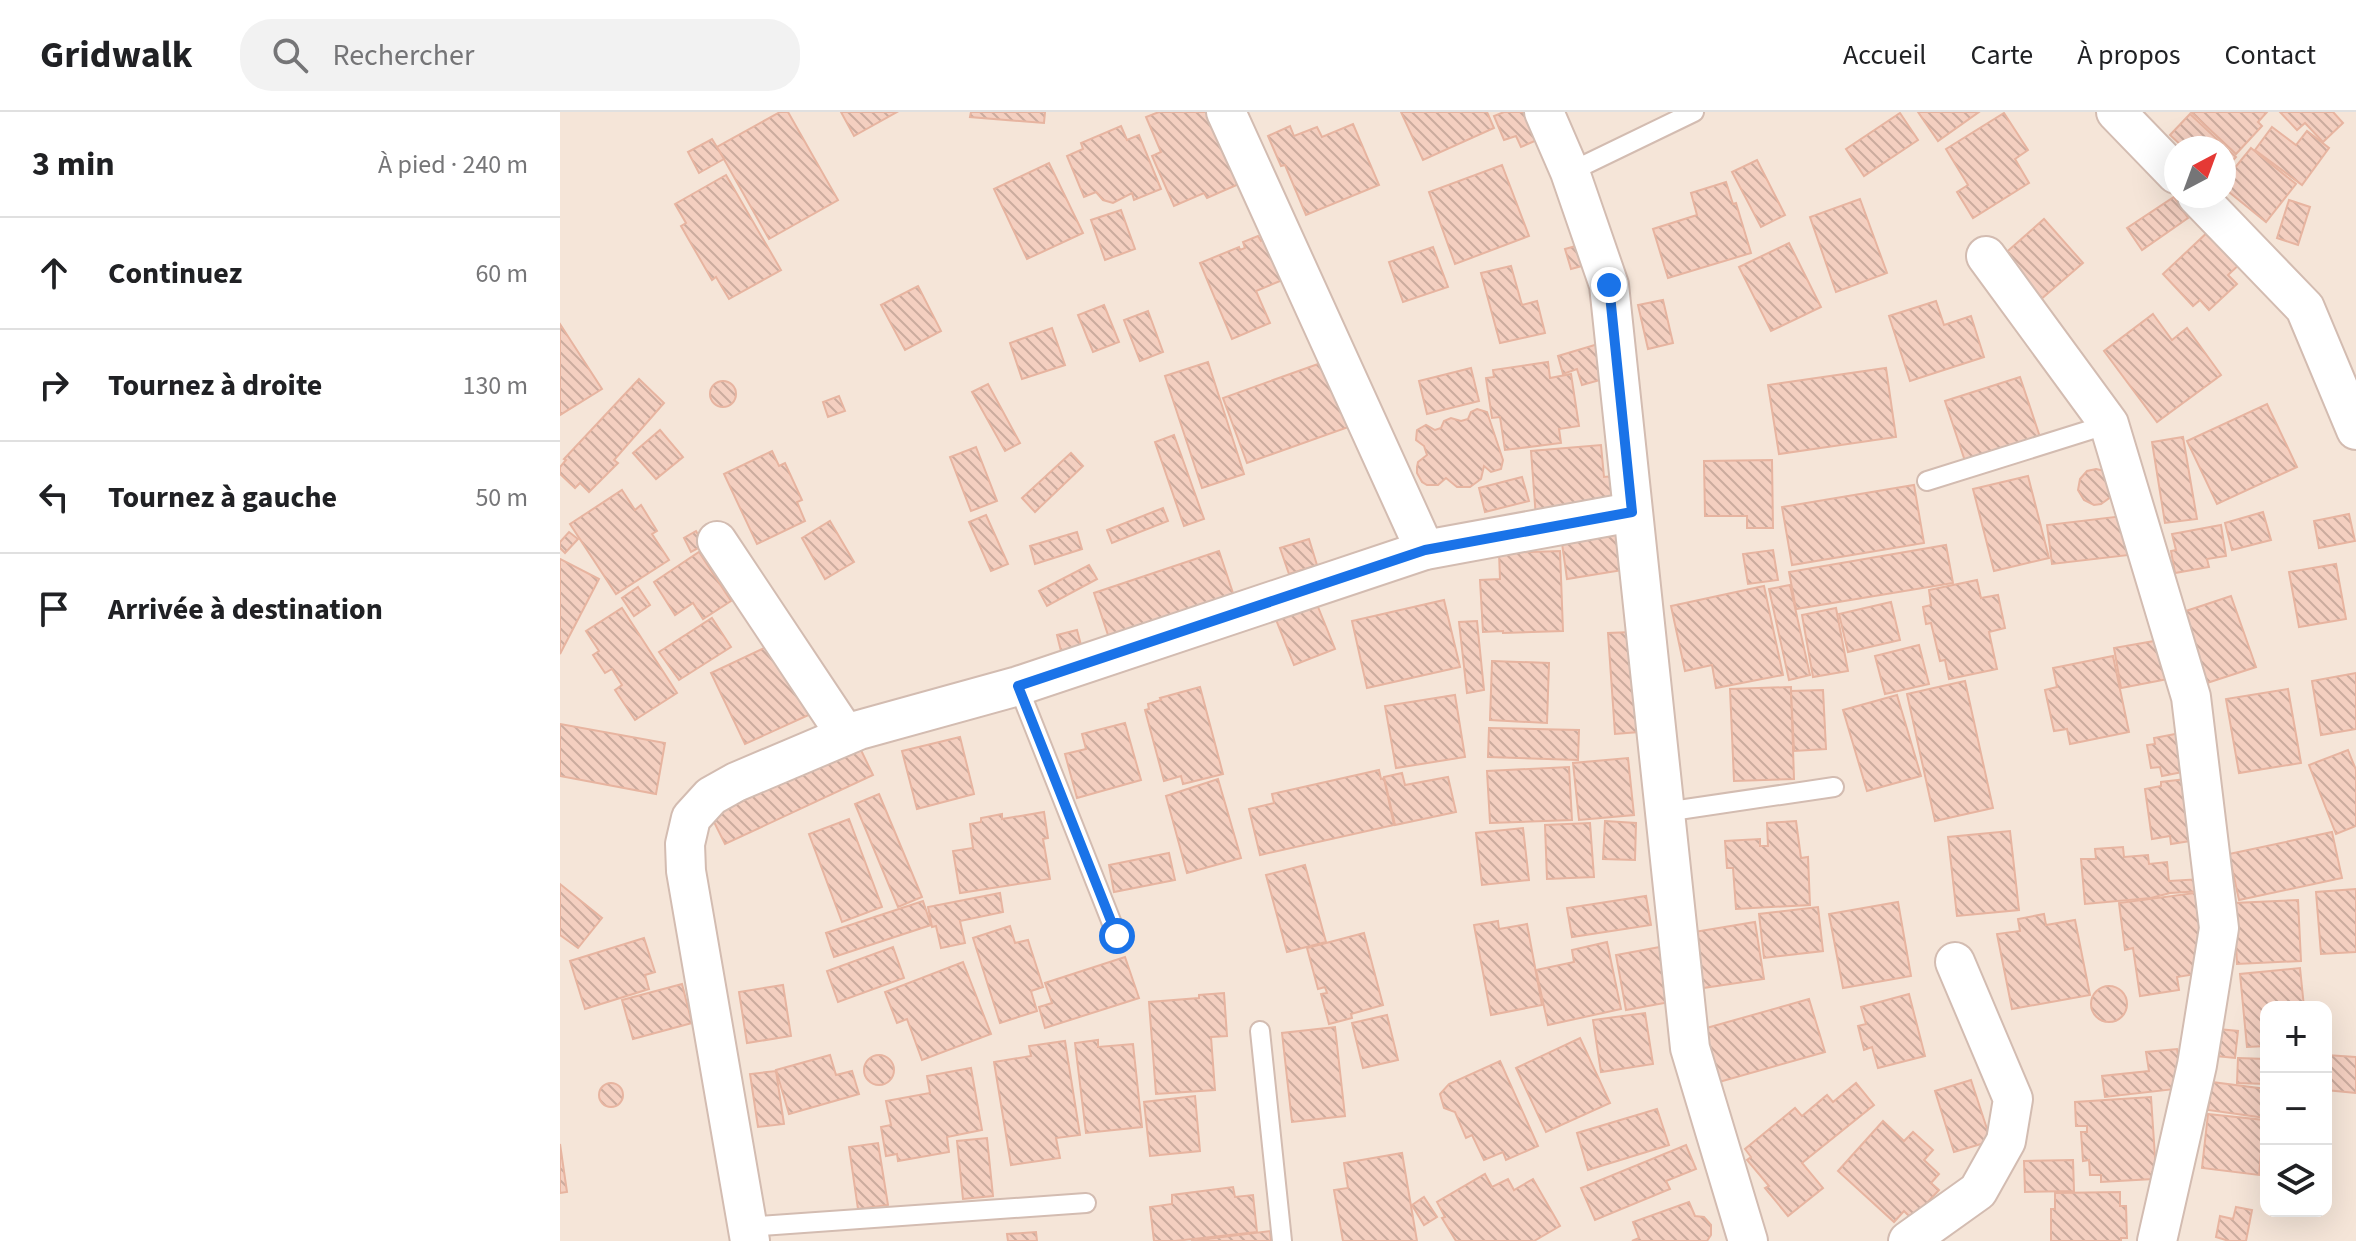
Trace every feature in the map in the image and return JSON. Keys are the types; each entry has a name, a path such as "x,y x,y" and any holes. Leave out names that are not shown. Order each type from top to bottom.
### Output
{"street":[{"path":"1226,112 1425,550"},
{"path":"1544,112 1570,172 1609,285 1690,1048 1748,1241"},
{"path":"2116,112 2164,162"},
{"path":"2209,208 2305,308 2356,430"},
{"path":"1986,256 2109,424 2191,697 2219,928 2197,1065 2157,1241"},
{"path":"748,1234 686,871 685,844 691,818 711,796 736,782 846,735 1018,686 1425,550 1632,512"},
{"path":"717,541 846,735"},
{"path":"1908,1241 1978,1191 2006,1141 2013,1099 1955,962"}],"lane":[{"path":"1570,172 1694,112"},
{"path":"1927,481 2109,424"},
{"path":"1018,686 1117,936"},
{"path":"1665,812 1834,787"},
{"path":"1260,1031 1282,1241"},
{"path":"748,1234 1086,1203"}],"shaded area":[{"path":"560,112 2356,112 2356,1241 560,1241"}],"building":[{"path":"780,112 788,112 838,200 769,239 717,147"},
{"path":"841,112 897,112 854,136"},
{"path":"971,112 1045,112 1044,123 970,117"},
{"path":"1159,112 1212,112 1239,184 1207,198 1204,193 1174,206 1152,156 1161,152 1146,117"},
{"path":"1401,112 1487,112 1494,128 1423,160"},
{"path":"1504,112 1534,112 1544,137 1521,147 1516,136 1504,140 1494,116"},
{"path":"1918,112 1979,112 1938,141"},
{"path":"2191,112 2267,112 2258,122 2262,126 2236,154 2236,136 2217,136"},
{"path":"2280,112 2333,112 2343,123 2323,142 2305,123 2297,130"},
{"path":"1900,113 1918,140 1864,176 1846,149"},
{"path":"2004,113 2028,150 2015,159 2029,183 1973,218 1957,192 1968,185 1946,149"},
{"path":"2190,114 2214,136 2171,136"},
{"path":"1353,124 1379,185 1306,215 1285,165 1281,166 1268,136 1290,126 1294,136 1317,127 1322,137"},
{"path":"1121,126 1127,140 1139,135 1161,189 1134,200 1132,193 1113,203 1103,200 1096,192 1084,197 1067,156 1083,149 1081,143"},
{"path":"2272,127 2296,145 2307,131 2329,148 2302,185 2255,150"},
{"path":"712,139 724,159 699,173 688,152"},
{"path":"2251,148 2296,184 2266,222 2236,198 2236,166"},
{"path":"1757,160 1785,215 1761,227 1732,172"},
{"path":"1049,163 1083,233 1027,259 994,189"},
{"path":"1502,165 1529,236 1455,264 1429,192"},
{"path":"726,175 781,270 729,299 716,277 712,280 681,226 686,223 675,204"},
{"path":"1726,182 1733,204 1736,203 1751,253 1668,278 1653,229 1697,215 1691,193"},
{"path":"1860,199 1887,273 1836,292 1810,217"},
{"path":"2289,200 2310,207 2298,245 2277,238"},
{"path":"2164,204 2164,208 2181,208 2188,218 2142,250 2127,228"},
{"path":"1121,210 1135,249 1105,260 1091,220"},
{"path":"2044,219 2083,263 2040,300 2002,256"},
{"path":"2212,228 2243,261 2228,275 2237,284 2209,310 2200,300 2193,306 2163,274"},
{"path":"1258,236 1261,241 1268,237 1285,279 1256,291 1270,323 1232,339 1200,263 1239,247 1240,250 1245,248 1243,242"},
{"path":"1789,243 1821,307 1771,331 1739,267"},
{"path":"1583,244 1589,264 1571,269 1565,249"},
{"path":"1433,247 1448,287 1403,302 1389,262"},
{"path":"1511,266 1522,305 1537,301 1545,333 1500,343 1481,273"},
{"path":"918,286 941,331 905,350 881,305"},
{"path":"1663,300 1673,343 1648,349 1638,305"},
{"path":"1936,301 1944,325 1971,316 1984,357 1910,381 1889,316"},
{"path":"1104,305 1119,342 1093,352 1078,315"},
{"path":"1148,311 1163,352 1140,361 1124,320"},
{"path":"2153,314 2172,340 2187,328 2221,375 2157,422 2104,351"},
{"path":"560,324 602,389 560,415"},
{"path":"1052,328 1065,365 1022,379 1010,343"},
{"path":"1608,341 1614,376 1582,385 1577,369 1563,374 1558,356"},
{"path":"1332,359 1357,424 1247,463 1223,398"},
{"path":"1208,362 1244,474 1202,488 1165,376"},
{"path":"1548,362 1550,378 1571,374 1579,426 1559,429 1561,443 1505,450 1500,417 1492,418 1486,378 1494,377 1493,370"},
{"path":"1471,368 1479,401 1427,414 1419,381"},
{"path":"1886,368 1896,437 1779,454 1768,385"},
{"path":"2020,377 2040,437 1965,461 1945,401"},
{"path":"639,379 664,403 614,460 618,463 589,492 580,483 575,488 560,474 564,459"},
{"path":"723,381 732,385 736,394 732,403 723,407 714,403 710,394 714,385"},
{"path":"988,384 1020,443 1005,451 972,392"},
{"path":"839,396 845,411 828,417 823,402"},
{"path":"2267,404 2297,467 2217,504 2187,441"},
{"path":"1477,409 1487,412 1503,460 1501,469 1491,472 1484,466 1481,479 1470,487 1457,487 1446,478 1438,485 1422,482 1417,467 1418,462 1427,455 1424,446 1416,440 1417,430 1426,425 1435,430 1441,428 1444,421 1451,418 1461,421 1468,419 1471,412"},
{"path":"660,430 683,457 656,479 633,453"},
{"path":"1174,435 1204,519 1184,526 1155,442"},
{"path":"2183,437 2197,519 2165,523 2152,442"},
{"path":"1601,445 1604,477 1613,476 1616,510 1536,518 1531,451"},
{"path":"976,447 997,501 971,511 950,457"},
{"path":"772,451 779,466 785,463 802,500 797,502 805,521 757,544 724,474"},
{"path":"1071,453 1083,466 1035,512 1022,498"},
{"path":"1772,460 1773,528 1747,528 1747,516 1705,516 1704,461"},
{"path":"2087,471 2105,471 2112,496 2094,505 2084,500 2078,490 2080,479"},
{"path":"2028,476 2049,558 1994,571 1973,489"},
{"path":"1522,477 1529,501 1485,512 1479,488"},
{"path":"1914,485 1924,543 1792,565 1782,507"},
{"path":"622,490 635,510 641,505 657,531 652,534 669,560 616,594 570,524"},
{"path":"1163,508 1168,521 1112,543 1107,530"},
{"path":"2263,512 2271,540 2232,550 2225,523"},
{"path":"2349,514 2355,541 2319,548 2314,521"},
{"path":"986,515 1008,564 991,571 969,522"},
{"path":"2123,516 2129,555 2052,564 2047,525"},
{"path":"830,521 854,562 825,579 802,538"},
{"path":"2221,525 2226,556 2207,559 2209,567 2175,573 2171,551 2176,550 2172,534"},
{"path":"1623,527 1629,569 1567,579 1561,536"},
{"path":"696,531 704,545 691,552 684,538"},
{"path":"569,532 578,539 565,553 560,548 560,542"},
{"path":"1077,532 1082,549 1035,564 1030,546"},
{"path":"1309,539 1317,565 1289,574 1280,548"},
{"path":"1946,545 1953,583 1796,609 1789,572"},
{"path":"1773,550 1778,580 1748,584 1743,554"},
{"path":"1219,551 1234,596 1109,638 1094,593"},
{"path":"1560,551 1563,631 1483,632 1480,580 1500,579 1499,553"},
{"path":"699,552 731,601 703,619 693,603 675,615 654,582"},
{"path":"560,559 599,579 560,654"},
{"path":"2336,564 2346,619 2299,627 2289,572"},
{"path":"1089,565 1097,579 1047,606 1039,591"},
{"path":"1977,580 1981,598 1998,595 2005,628 1989,632 1997,669 1949,679 1945,660 1940,661 1931,623 1926,624 1923,607 1931,605 1929,590"},
{"path":"1790,585 1810,675 1789,680 1769,589"},
{"path":"1764,586 1783,675 1716,688 1712,665 1685,671 1671,606"},
{"path":"638,587 650,605 634,616 622,598"},
{"path":"2231,596 2256,667 2204,684 2180,613"},
{"path":"1444,600 1460,667 1367,688 1352,621"},
{"path":"1316,602 1335,649 1294,665 1275,617"},
{"path":"1891,602 1900,640 1848,652 1839,614"},
{"path":"622,608 677,693 635,720 615,690 622,685 612,669 605,673 593,655 599,651 586,631"},
{"path":"1836,608 1848,671 1813,677 1802,615"},
{"path":"712,618 731,647 679,680 659,652"},
{"path":"1477,621 1484,690 1467,693 1459,622"},
{"path":"1077,630 1081,645 1061,651 1057,635"},
{"path":"1632,632 1639,732 1615,734 1608,633"},
{"path":"2160,640 2168,679 2121,688 2114,648"},
{"path":"779,641 813,713 745,744 711,673"},
{"path":"1919,645 1929,684 1885,694 1875,656"},
{"path":"2113,656 2129,732 2070,744 2067,729 2054,731 2045,690 2057,687 2053,668"},
{"path":"1492,661 1549,663 1547,723 1490,720"},
{"path":"2356,673 2356,729 2321,735 2312,681"},
{"path":"1965,681 1993,808 1935,821 1907,694"},
{"path":"1200,687 1223,774 1183,784 1181,776 1164,781 1145,710 1149,709 1148,704 1160,698"},
{"path":"1791,687 1794,779 1734,781 1730,689"},
{"path":"2288,689 2301,763 2239,773 2226,699"},
{"path":"1823,690 1826,749 1794,751 1791,691"},
{"path":"1455,695 1465,757 1396,768 1385,706"},
{"path":"1897,695 1921,776 1867,791 1843,710"},
{"path":"1125,723 1141,780 1077,798 1065,754 1086,749 1082,734"},
{"path":"560,724 665,743 656,794 560,776"},
{"path":"1489,728 1579,730 1578,760 1488,757"},
{"path":"2186,732 2193,770 2162,776 2160,767 2151,768 2147,745 2155,744 2154,738"},
{"path":"960,737 974,794 917,809 902,751"},
{"path":"859,746 873,775 725,844 711,816"},
{"path":"2348,750 2356,770 2356,826 2336,834 2309,765"},
{"path":"1628,758 1634,815 1579,820 1573,763"},
{"path":"1569,767 1572,820 1490,823 1487,771"},
{"path":"1379,770 1381,779 1384,778 1394,825 1260,855 1249,809 1274,803 1272,794"},
{"path":"1402,773 1405,785 1448,777 1456,812 1395,825 1384,777"},
{"path":"2194,778 2203,839 2171,844 2170,836 2152,839 2145,789 2161,786 2161,782"},
{"path":"1218,779 1241,858 1187,873 1166,796"},
{"path":"879,794 922,897 898,907 855,804"},
{"path":"1044,812 1048,838 1043,839 1050,879 960,893 953,851 973,848 970,824 981,822 981,818 1002,814 1002,819"},
{"path":"849,819 882,907 842,922 809,834"},
{"path":"1605,821 1636,823 1635,860 1603,859"},
{"path":"1796,821 1801,858 1808,857 1810,905 1736,909 1733,868 1727,868 1725,841 1760,839 1760,846 1768,846 1767,823"},
{"path":"1590,823 1594,877 1547,879 1545,825"},
{"path":"1523,828 1529,880 1482,885 1476,833"},
{"path":"2010,831 2019,910 1957,916 1948,837"},
{"path":"2332,832 2342,878 2239,900 2229,854"},
{"path":"2123,847 2124,857 2148,855 2149,864 2167,862 2169,881 2202,879 2202,891 2085,904 2081,859 2096,859 2095,849"},
{"path":"1169,853 1175,880 1114,892 1109,865"},
{"path":"1305,865 1326,942 1287,952 1266,875"},
{"path":"560,884 602,918 578,948 560,935"},
{"path":"2356,889 2356,952 2321,954 2316,892"},
{"path":"2202,892 2209,939 2197,940 2202,973 2177,977 2179,990 2140,996 2133,948 2125,950 2119,903"},
{"path":"1000,893 1003,912 960,921 965,943 941,948 928,907"},
{"path":"1646,896 1651,925 1572,937 1567,908"},
{"path":"2298,900 2301,961 2237,964 2234,903"},
{"path":"923,901 931,925 834,957 826,933"},
{"path":"1898,902 1911,976 1843,988 1829,914"},
{"path":"1818,907 1823,951 1764,958 1759,914"},
{"path":"2044,914 2046,925 2075,920 2090,995 2012,1009 1997,934 2020,931 2018,919"},
{"path":"1498,921 1499,929 1527,924 1542,1005 1491,1015 1474,925"},
{"path":"1755,922 1764,979 1703,988 1694,932"},
{"path":"1010,926 1015,943 1028,940 1043,987 1031,991 1037,1011 1000,1023 973,938"},
{"path":"1364,933 1383,1005 1329,1024 1321,994 1327,993 1325,987 1318,989 1307,948"},
{"path":"644,938 655,972 645,975 649,989 585,1009 570,961"},
{"path":"1607,942 1621,1009 1548,1025 1536,970 1574,962 1572,950"},
{"path":"893,947 904,978 838,1002 827,971"},
{"path":"1660,947 1670,1002 1626,1010 1616,955"},
{"path":"1125,957 1139,998 1045,1028 1039,1007 1052,1003 1045,983"},
{"path":"963,962 991,1034 922,1060 907,1019 897,1023 885,992"},
{"path":"2300,968 2303,1001 2260,1001 2260,1046 2247,1047 2240,974"},
{"path":"682,984 692,1023 633,1039 622,1000"},
{"path":"783,985 791,1036 747,1043 739,992"},
{"path":"2109,986 2122,991 2127,1004 2122,1017 2109,1022 2096,1017 2091,1004 2096,991"},
{"path":"1224,993 1227,1036 1211,1037 1215,1090 1156,1094 1149,1002"},
{"path":"1909,994 1925,1056 1878,1068 1872,1047 1864,1050 1858,1026 1866,1024 1861,1007"},
{"path":"1809,999 1825,1052 1719,1082 1703,1029"},
{"path":"1645,1013 1653,1064 1601,1072 1593,1020"},
{"path":"1387,1015 1398,1060 1363,1068 1352,1023"},
{"path":"1335,1027 1345,1116 1292,1122 1282,1033"},
{"path":"2218,1029 2238,1031 2235,1058 2216,1056"},
{"path":"1580,1038 1610,1103 1546,1132 1516,1068"},
{"path":"1098,1040 1098,1047 1133,1044 1142,1127 1086,1133 1075,1043"},
{"path":"1065,1041 1080,1135 1056,1138 1060,1158 1011,1165 994,1062 1031,1056 1029,1046"},
{"path":"2177,1049 2184,1088 2105,1097 2102,1076 2149,1071 2146,1052"},
{"path":"830,1055 836,1075 852,1071 859,1094 789,1114 776,1070"},
{"path":"879,1055 890,1059 894,1070 890,1081 879,1085 868,1081 864,1070 868,1059"},
{"path":"2332,1055 2356,1057 2356,1093 2332,1091"},
{"path":"2238,1058 2260,1059 2260,1084 2237,1083"},
{"path":"1500,1061 1538,1146 1506,1160 1503,1152 1484,1160 1472,1135 1466,1138 1455,1112 1444,1108 1440,1094 1449,1084"},
{"path":"971,1068 982,1130 947,1137 949,1152 898,1161 897,1154 886,1156 881,1127 891,1125 886,1101 930,1093 927,1076"},
{"path":"776,1071 784,1124 758,1127 750,1074"},
{"path":"1971,1080 1991,1141 1954,1152 1935,1091"},
{"path":"2212,1082 2260,1088 2260,1117 2208,1110"},
{"path":"611,1083 622,1090 623,1095 616,1106 611,1107 600,1100 599,1095 606,1084"},
{"path":"1856,1083 1874,1105 1802,1163 1823,1188 1788,1216 1747,1160 1751,1157 1745,1149 1795,1108 1802,1116 1827,1095 1833,1102"},
{"path":"1195,1096 1200,1151 1150,1156 1144,1102"},
{"path":"2151,1097 2156,1172 2152,1172 2153,1179 2101,1182 2101,1175 2090,1175 2089,1160 2083,1161 2081,1132 2087,1132 2087,1126 2076,1126 2075,1102"},
{"path":"1657,1109 1669,1145 1588,1170 1577,1133"},
{"path":"2208,1114 2260,1120 2259,1175 2202,1168"},
{"path":"1883,1121 1904,1141 1913,1132 1933,1150 1924,1160 1939,1174 1931,1183 1939,1190 1912,1219 1904,1211 1894,1222 1838,1171"},
{"path":"987,1138 993,1196 963,1199 957,1141"},
{"path":"878,1143 888,1205 858,1209 849,1147"},
{"path":"560,1144 567,1192 560,1193"},
{"path":"1686,1145 1696,1169 1666,1181 1670,1189 1595,1220 1581,1188"},
{"path":"1402,1153 1417,1241 1343,1241 1334,1190 1348,1188 1344,1163"},
{"path":"2073,1160 2074,1191 2025,1192 2024,1161"},
{"path":"1485,1174 1492,1187 1508,1179 1514,1190 1533,1179 1560,1226 1534,1241 1456,1241 1442,1218 1445,1217 1437,1202"},
{"path":"1233,1187 1235,1197 1253,1195 1257,1232 1154,1241 1150,1207 1172,1204 1172,1195"},
{"path":"2120,1192 2120,1206 2126,1206 2127,1238 2121,1238 2121,1241 2051,1241 2051,1209 2055,1209 2055,1193"},
{"path":"1424,1197 1437,1217 1424,1225 1412,1205"},
{"path":"1689,1202 1695,1216 1704,1217 1711,1225 1711,1235 1707,1241 1632,1241 1639,1238 1633,1222"},
{"path":"2236,1207 2252,1210 2246,1241 2216,1237 2220,1216 2233,1219"},
{"path":"1270,1231 1271,1241 1191,1241"},
{"path":"1036,1232 1037,1241 1008,1241 1007,1234"}],"route":[{"path":"1117,936 1018,686 1425,550 1632,512 1609,285"}]}
